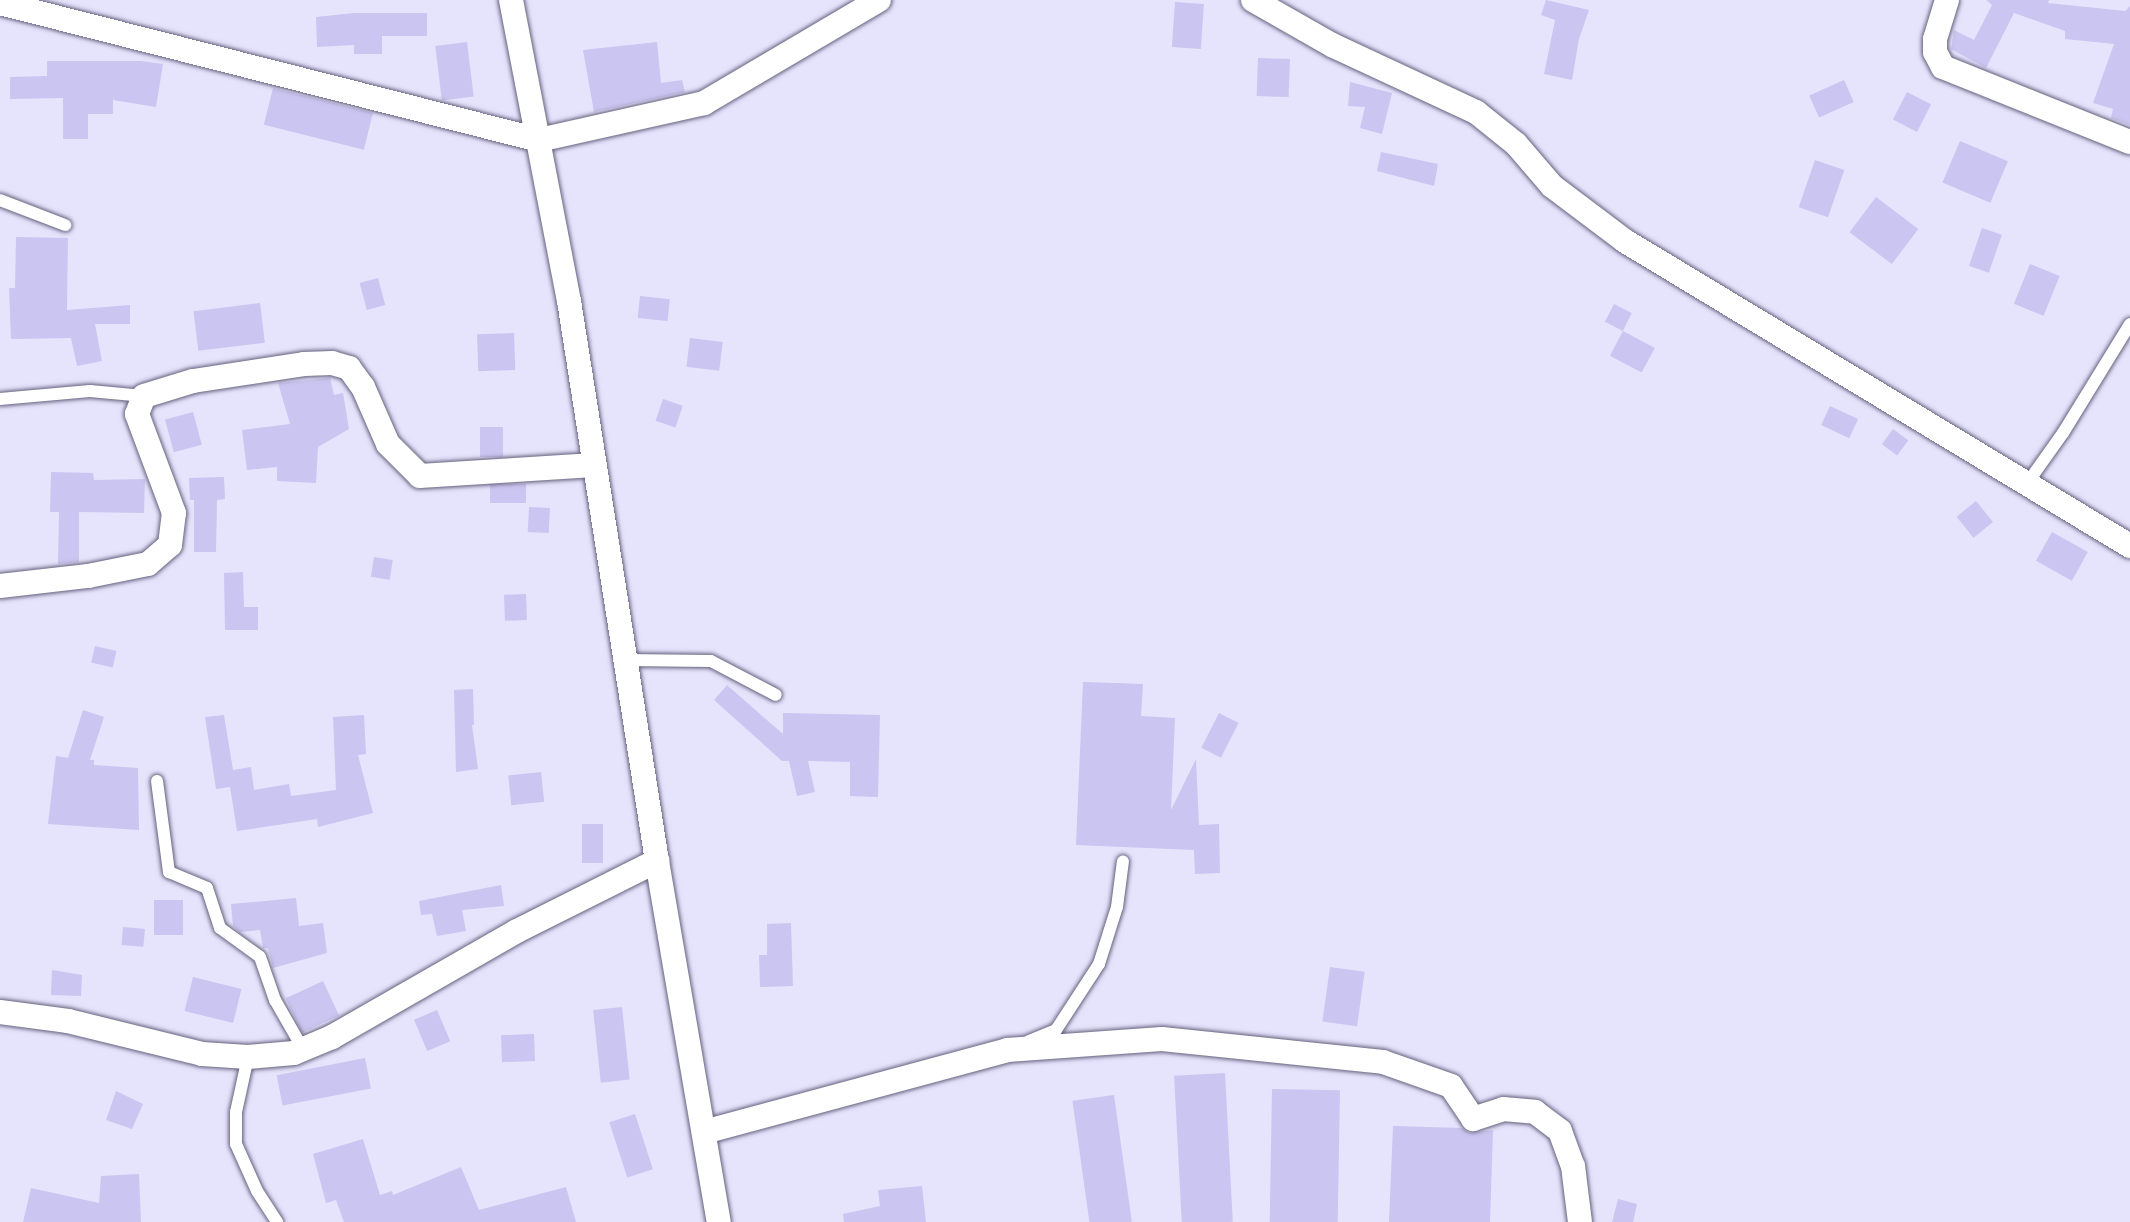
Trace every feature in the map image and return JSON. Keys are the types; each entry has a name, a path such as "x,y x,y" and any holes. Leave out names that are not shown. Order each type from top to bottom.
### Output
{"street":[{"path":"511,0 539,140 719,1222"},
{"path":"0,3 539,140 704,103 879,0"},
{"path":"1253,0 1332,45 1476,112 1516,144 1552,186 1625,241 2130,546"},
{"path":"1947,0 1935,39 1935,52 1943,67 2130,142"},
{"path":"0,586 88,576 148,564 170,545 174,513 137,414 144,396 193,381 332,363 349,368 363,387 388,444 420,476 594,465"},
{"path":"0,1012 68,1021 202,1054 248,1057 303,1049 332,1037 517,931 657,861"},
{"path":"704,1132 1007,1050 1162,1039 1383,1062 1451,1086 1473,1119 1503,1109 1535,1112 1560,1131 1573,1166 1580,1222"}],"lane":[{"path":"0,200 65,225"},
{"path":"2026,485 2063,433 2130,324"},
{"path":"0,399 90,391 144,396"},
{"path":"625,660 711,661 776,695"},
{"path":"157,781 169,872 207,888 220,928 260,957 275,1000 303,1049"},
{"path":"1007,1050 1056,1030 1078,999 1099,964 1117,907 1123,861"},
{"path":"248,1057 236,1112 236,1144 257,1191 277,1222"}],"building":[{"path":"1546,0 1589,10 1579,39 1572,80 1544,74 1555,20 1541,15"},
{"path":"1986,0 2049,0 2048,3 2125,11 2130,6 2130,125 2111,118 2113,109 2093,103 2114,44 2065,39 2065,31 2014,13 1986,68 1951,49 1954,30 1974,40 1992,5"},
{"path":"1175,2 1204,4 1201,49 1172,47"},
{"path":"354,13 427,13 427,36 382,36 382,54 354,54 354,45 317,47 316,17"},
{"path":"467,42 474,97 442,100 435,46"},
{"path":"657,42 661,83 682,80 685,92 594,112 583,50"},
{"path":"1258,58 1290,59 1289,97 1257,96"},
{"path":"47,61 141,61 163,64 156,107 113,100 113,114 88,114 88,139 63,139 63,98 10,99 10,77 47,76"},
{"path":"1844,80 1854,102 1819,117 1809,95"},
{"path":"1350,82 1392,93 1382,134 1360,128 1365,107 1348,106"},
{"path":"273,88 373,113 364,150 264,125"},
{"path":"1907,92 1931,104 1917,132 1893,120"},
{"path":"1960,141 2008,161 1990,203 1942,182"},
{"path":"1381,152 1438,164 1434,186 1377,171"},
{"path":"1815,160 1844,170 1828,217 1799,207"},
{"path":"1876,197 1918,229 1892,264 1850,232"},
{"path":"1982,228 2002,235 1989,273 1969,266"},
{"path":"16,237 68,238 67,310 130,305 130,324 95,324 102,361 77,366 71,338 11,339 9,288 15,288"},
{"path":"2030,264 2060,276 2044,316 2014,304"},
{"path":"378,278 385,305 367,310 360,283"},
{"path":"640,296 670,299 668,321 638,318"},
{"path":"260,303 265,343 198,351 193,311"},
{"path":"1614,304 1632,313 1623,331 1605,322"},
{"path":"1623,331 1655,348 1642,373 1610,356"},
{"path":"514,333 515,370 478,371 477,334"},
{"path":"690,338 723,342 719,371 686,367"},
{"path":"330,378 334,395 343,393 349,429 318,447 316,483 277,481 277,467 247,470 242,430 290,424 278,383"},
{"path":"663,399 683,406 675,428 656,421"},
{"path":"1830,406 1858,419 1849,438 1821,425"},
{"path":"193,412 202,445 174,452 165,420"},
{"path":"480,427 503,427 503,457 480,457"},
{"path":"1893,429 1908,440 1897,456 1882,444"},
{"path":"51,472 93,473 94,480 145,479 144,513 79,512 79,562 58,564 59,512 50,512"},
{"path":"224,477 225,499 217,500 216,552 194,552 194,500 190,500 189,478"},
{"path":"490,484 526,484 526,503 490,503"},
{"path":"1976,501 1993,522 1974,538 1957,517"},
{"path":"529,507 550,508 549,533 528,532"},
{"path":"2052,532 2088,552 2072,581 2036,561"},
{"path":"374,557 393,560 390,580 371,577"},
{"path":"243,572 244,607 258,607 258,630 225,630 224,573"},
{"path":"526,594 527,620 505,621 504,595"},
{"path":"95,646 116,651 113,668 91,663"},
{"path":"1083,682 1143,684 1141,716 1175,718 1171,810 1196,759 1199,825 1219,824 1220,873 1195,874 1194,850 1076,845"},
{"path":"727,685 783,734 783,713 880,715 878,797 850,796 850,762 808,761 815,792 797,796 789,761 782,761 714,700"},
{"path":"473,689 472,725 478,769 456,772 454,690"},
{"path":"83,710 104,717 90,760 94,760 94,765 138,768 139,830 48,824 56,756 68,758"},
{"path":"1219,713 1239,723 1221,758 1201,748"},
{"path":"224,715 233,770 251,767 254,790 289,784 291,796 336,790 333,717 364,715 366,754 358,755 373,813 318,827 317,819 237,831 230,787 216,789 205,717"},
{"path":"541,772 544,802 511,805 508,775"},
{"path":"582,824 603,824 603,863 582,863"},
{"path":"501,885 504,906 462,910 466,931 437,936 432,914 421,915 419,901"},
{"path":"296,898 299,926 323,923 327,953 273,968 268,948 263,948 260,930 240,932 233,926 231,904"},
{"path":"154,900 183,900 183,935 154,935"},
{"path":"791,923 793,986 760,987 759,955 767,955 767,924"},
{"path":"123,927 145,929 143,947 121,945"},
{"path":"1330,967 1365,972 1357,1026 1322,1021"},
{"path":"52,970 82,975 81,996 51,995"},
{"path":"193,977 242,989 233,1023 185,1011"},
{"path":"323,981 339,1015 302,1033 286,998"},
{"path":"622,1007 630,1080 601,1083 593,1010"},
{"path":"437,1010 450,1041 427,1051 414,1020"},
{"path":"534,1034 535,1061 502,1062 501,1035"},
{"path":"365,1058 371,1088 283,1106 277,1075"},
{"path":"1225,1073 1233,1222 1182,1222 1174,1076"},
{"path":"1272,1089 1340,1090 1338,1222 1270,1222"},
{"path":"116,1091 143,1104 132,1129 106,1120"},
{"path":"1114,1095 1132,1222 1089,1222 1072,1101"},
{"path":"635,1114 653,1169 627,1178 609,1122"},
{"path":"1393,1126 1462,1128 1469,1133 1493,1130 1490,1222 1389,1222"},
{"path":"363,1139 380,1195 392,1191 393,1195 461,1167 479,1210 566,1187 576,1222 344,1222 336,1200 326,1203 313,1154"},
{"path":"139,1174 141,1222 23,1222 31,1188 99,1203 101,1176"},
{"path":"922,1186 926,1222 844,1222 843,1214 880,1206 878,1190"},
{"path":"1618,1199 1637,1204 1633,1222 1612,1222"}]}
